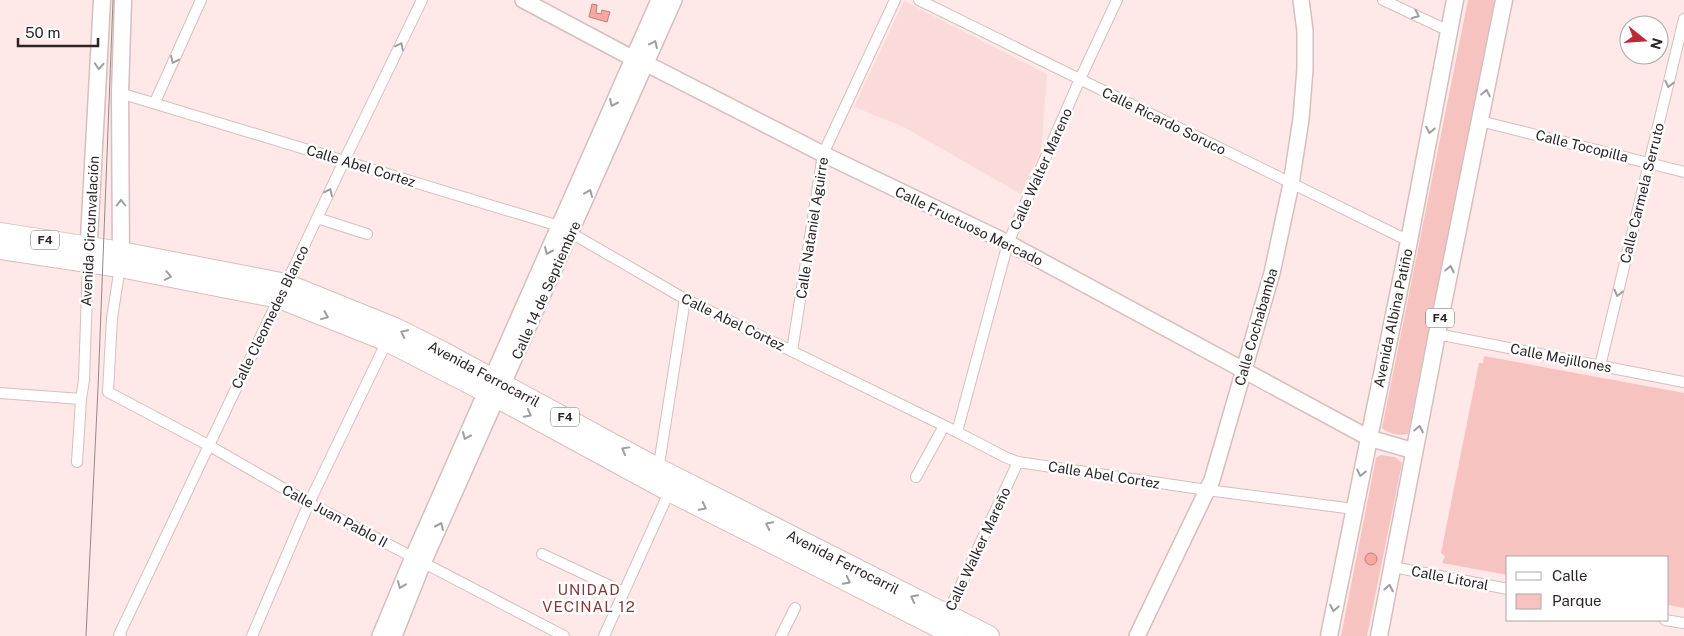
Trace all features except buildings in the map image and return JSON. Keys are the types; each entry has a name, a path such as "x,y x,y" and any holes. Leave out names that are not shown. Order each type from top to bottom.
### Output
{"highway":[{"name":"Avenida Ferrocarril","path":"0,232 89,255"},
{"name":"Avenida Ferrocarril","path":"0,249 121,259 282,291 395,328 494,388 945,629 989,636"},
{"name":"Avenida Ferrocarril","path":"282,291 386,341 494,388"}],"main road":[{"name":"Avenida Circunvalación","path":"89,255 102,0"},
{"name":"Avenida Circunvalación","path":"121,259 120,93 124,0"},
{"name":"Calle Fructuoso Mercado","path":"523,0 823,154 1008,243 1369,438 1414,451"},
{"name":"Calle 14 de Septiembre","path":"380,636 418,560 565,229 639,60 659,0"},
{"name":"Calle 14 de Septiembre","path":"639,60 674,0"},
{"name":"Calle Cochabamba","path":"1137,636 1212,480 1272,273 1291,184 1301,119 1305,69 1305,31 1301,0"},
{"name":"Avenida Albina Patiño","path":"1328,636 1409,240 1455,0"},
{"name":"F4","path":"1379,636 1504,0"},
{"name":"Calle 14 de Septiembre","path":"394,636 418,560"}],"street":[{"path":"154,102 201,0"},
{"name":"Calle Cleomedes Blanco","path":"120,635 208,446 422,0"},
{"name":"Calle Nataniel Aguirre","path":"792,351 823,154 895,0"},
{"name":"Calle Ricardo Soruco","path":"919,0 1291,184 1409,240"},
{"name":"Calle Walter Mareno","path":"957,432 1008,243 1117,0"},
{"path":"1383,0 1449,31"},
{"name":"Calle Carmela Serruto","path":"1600,366 1684,19"},
{"name":"Calle Abel Cortez","path":"120,93 565,229 685,299 1018,462 1207,490 1354,508"},
{"name":"Calle Tocopilla","path":"1480,121 1684,172"},
{"path":"317,218 367,234"},
{"name":"Avenida Circunvalación","path":"77,462 84,380 89,255"},
{"name":"Avenida Circunvalación","path":"108,392 112,318 121,259"},
{"path":"604,636 623,592 664,480 685,299"},
{"name":"Calle Mejillones","path":"1437,334 1684,382"},
{"path":"252,636 310,503 386,341"},
{"name":"Calle Juan Pablo II","path":"108,392 310,503 564,636"},
{"path":"0,393 81,399"},
{"path":"916,477 944,426"},
{"name":"Calle Walker Mareño","path":"945,629 1018,462"},
{"path":"542,554 623,592"},
{"name":"Calle Litoral","path":"1393,567 1506,589"},
{"path":"780,636 795,608"},
{"path":"1669,621 1684,623"}],"shaded area":[{"path":"904,1 1047,74 1041,151 1021,194 904,127 854,107"},
{"path":"592,4 597,5 596,13 601,14 602,10 610,12 607,22 589,17"},
{"path":"1371,553 1377,559 1371,565 1365,559"}],"green space":[{"path":"1468,0 1495,0 1408,434 1394,434 1382,428"},
{"path":"1484,356 1684,393 1684,608 1669,605 1669,556 1506,556 1506,575 1442,563 1445,556 1441,553 1479,363 1483,363"},
{"path":"1381,455 1395,457 1402,463 1367,636 1341,636 1376,458"}],"tram line":[{"path":"86,636 113,0"}],"district":[{"name":"UNIDAD VECINAL 12","path":"589,598"}]}
